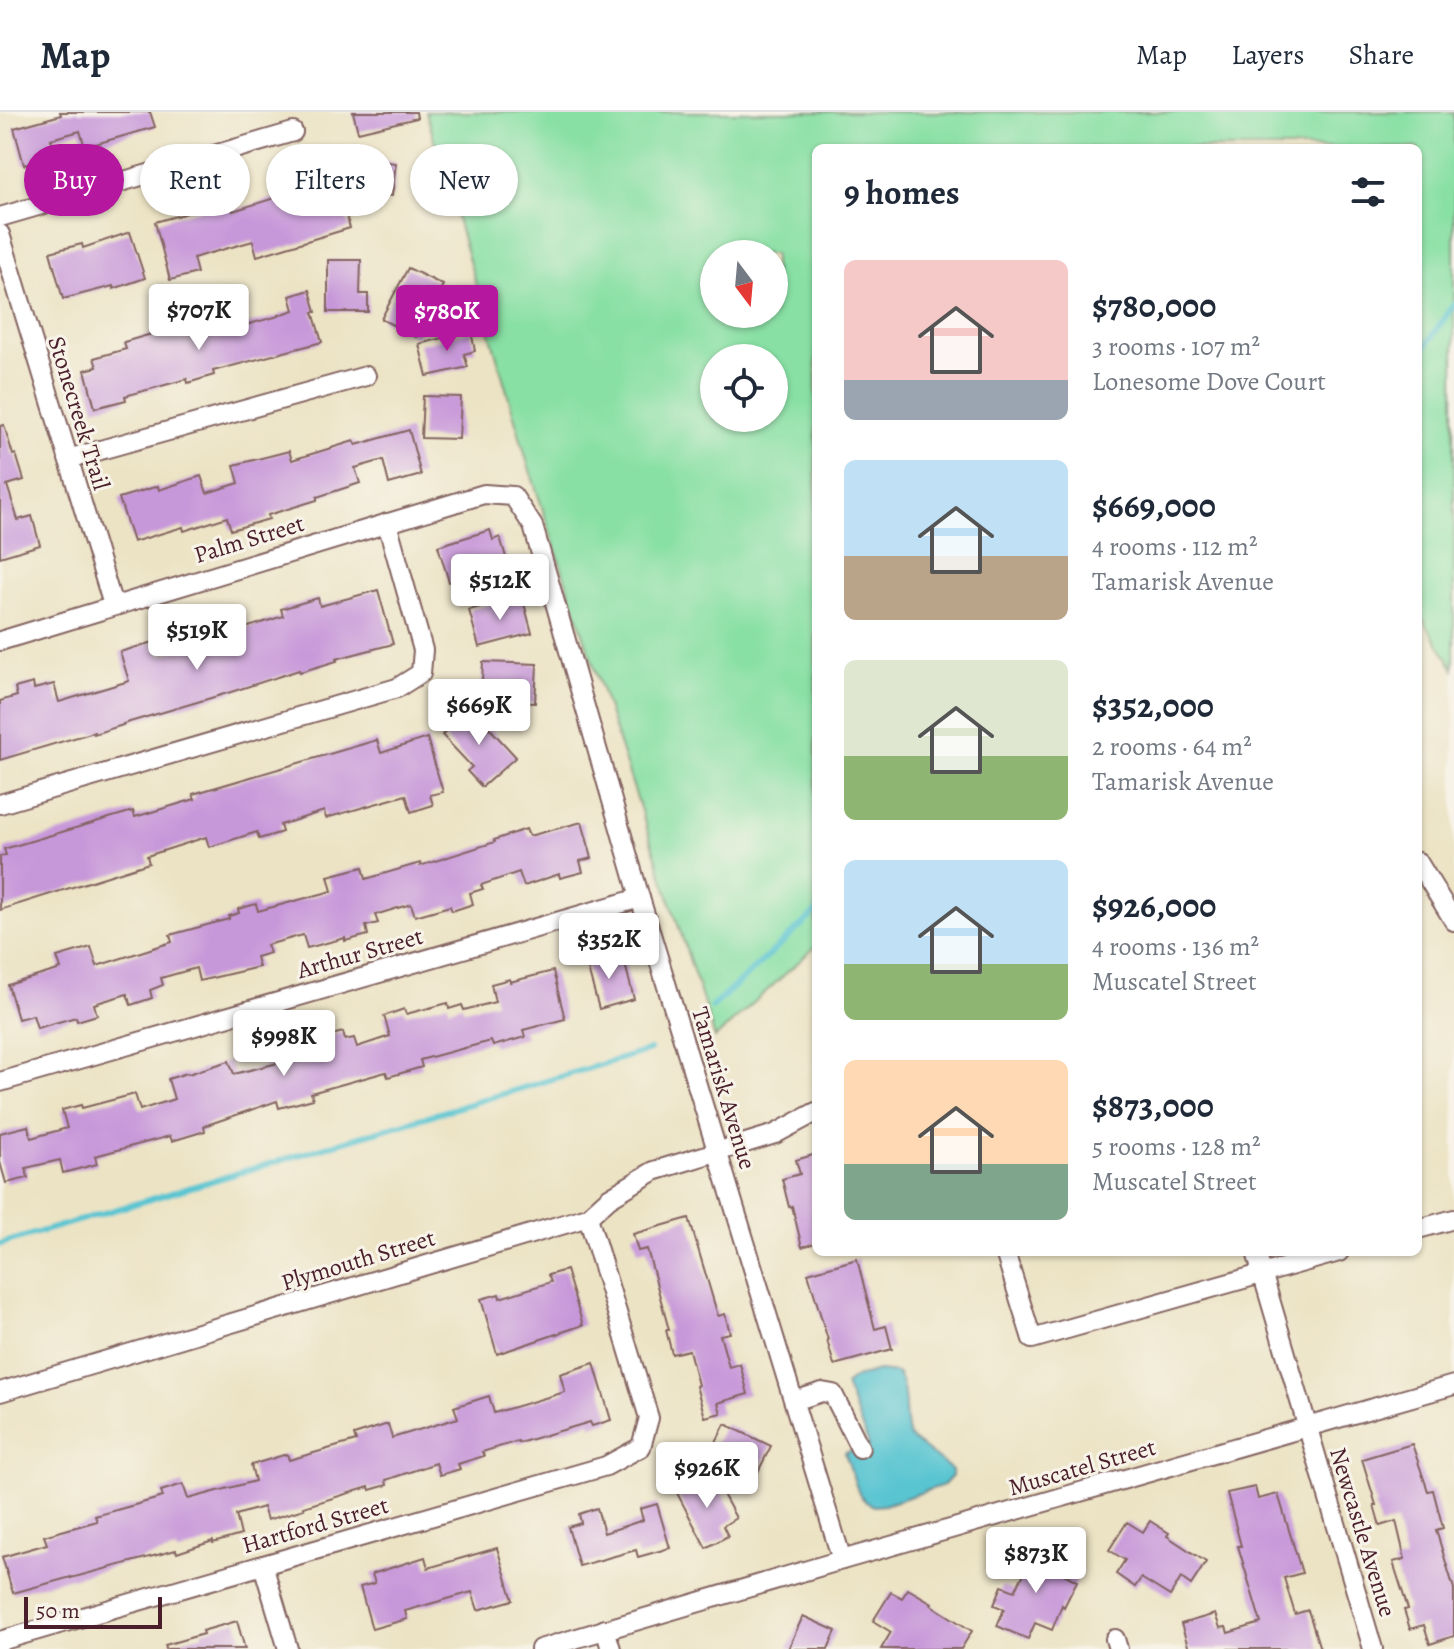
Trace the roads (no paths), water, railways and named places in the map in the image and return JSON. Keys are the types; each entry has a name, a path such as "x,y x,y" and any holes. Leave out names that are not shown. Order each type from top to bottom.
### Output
{"street":[{"path":"0,217 293,132"},
{"name":"Stonecreek Trail","path":"0,234 113,605"},
{"path":"68,459 366,376"},
{"name":"Palm Street","path":"0,641 484,494 513,496"},
{"name":"Tamarisk Avenue","path":"513,496 533,526 640,898 842,1560"},
{"path":"0,804 397,688 421,673 423,650 387,523"},
{"path":"1422,869 1454,921"},
{"name":"Arthur Street","path":"0,1082 640,898"},
{"name":"Plymouth Street","path":"0,1392 588,1217 609,1198 654,1171 775,1134 812,1114"},
{"name":"Hartford Street","path":"0,1641 606,1466 641,1447 649,1418 588,1217"},
{"path":"1422,1228 1454,1219"},
{"path":"1006,1256 1032,1339 1325,1256"},
{"name":"Newcastle Avenue","path":"1257,1256 1373,1649"},
{"name":"Muscatel Street","path":"540,1649 1454,1385"},
{"path":"794,1401 822,1392 833,1394 860,1448"},
{"path":"263,1565 288,1649"},
{"path":"605,1629 611,1649"}],"water":[{"path":"878,1371 897,1373 903,1388 909,1437 952,1470 952,1476 944,1485 874,1506 859,1494 845,1453 869,1445 845,1385 852,1379"}],"waterway":[{"path":"1422,351 1454,304"},
{"path":"712,1007 812,916"},
{"path":"0,1244 650,1050"}]}
